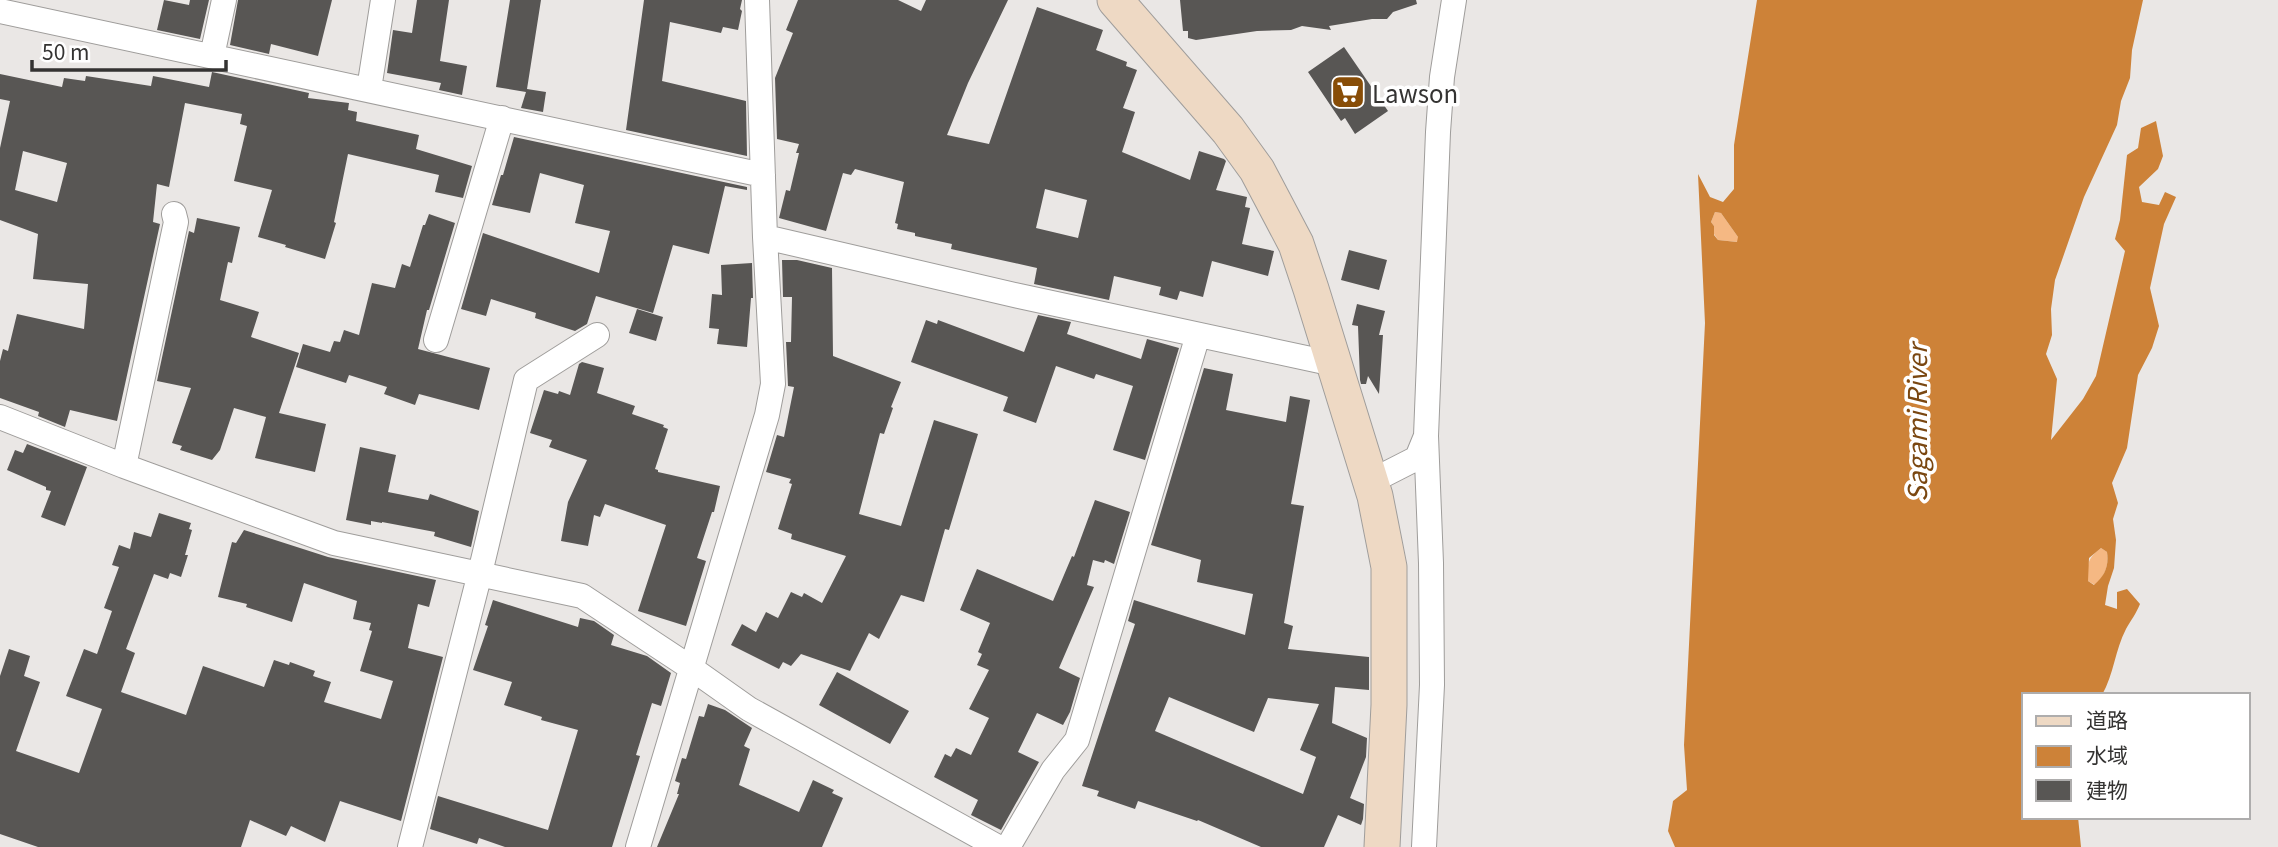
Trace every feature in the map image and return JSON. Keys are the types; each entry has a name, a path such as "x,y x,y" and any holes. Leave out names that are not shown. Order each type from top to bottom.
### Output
{"street":[{"path":"212,56 224,0"},
{"path":"369,89 383,0"},
{"path":"638,847 767,415 773,384 757,0"},
{"path":"1115,0 1228,130 1257,170 1296,244 1334,364 1370,482 1389,567 1389,705 1382,847"},
{"path":"1424,847 1432,685 1426,436 1438,132 1442,77 1454,0"},
{"path":"0,11 763,175"},
{"path":"436,340 502,118"},
{"path":"124,466 176,222 174,214"},
{"path":"765,237 1334,364"},
{"path":"410,847 526,380 597,335"},
{"path":"1008,847 1053,770 1077,740 1198,335"},
{"path":"0,417 334,543 582,596 749,709 998,847"},
{"path":"1370,482 1417,457 1426,436"}],"shaded area":[{"path":"1715,212 1721,213 1738,237 1738,242 1718,240 1711,222"},
{"path":"2101,548 2107,552 2107,566 2095,585 2088,581 2088,566 2090,559"}],"water":[{"name":"Sagami River","path":"1757,0 2143,0 2132,50 2130,78 2121,101 2117,125 2084,197 2055,280 2051,309 2052,335 2046,354 2057,379 2051,440 2083,399 2096,376 2125,251 2115,239 2120,220 2127,155 2138,148 2141,128 2156,121 2163,156 2158,169 2139,187 2142,202 2159,205 2165,192 2176,197 2164,224 2150,288 2159,326 2152,348 2138,375 2127,448 2112,483 2118,503 2113,519 2116,540 2114,568 2105,605 2117,609 2117,592 2127,589 2140,604 2122,637 2103,693 2022,693 2022,819 2078,819 2081,847 1675,847 1668,831 1673,801 1687,790 1684,745 1705,323 1698,174 1710,197 1723,202 1734,189 1734,145","holes":["1715,212 1721,213 1738,237 1737,242 1718,240 1714,235 1711,222","2101,548 2107,552 2107,566 2094,585 2088,581 2089,558"]}],"building":[{"path":"164,0 189,5 190,0 209,0 200,39 157,30"},
{"path":"238,0 332,0 318,56 271,44 269,54 230,45"},
{"path":"417,0 449,0 440,61 467,66 462,95 439,90 441,83 387,73 393,30 412,33"},
{"path":"510,0 541,0 527,89 546,92 543,112 521,108 526,92 496,87"},
{"path":"644,0 742,0 738,30 723,27 721,33 670,22 662,81 746,101 747,156 626,130"},
{"path":"798,0 898,0 921,11 926,0 1008,0 968,83 947,135 989,144 1037,7 1103,30 1096,50 1127,62 1126,66 1137,70 1123,108 1135,112 1122,152 1190,180 1199,151 1224,159 1226,161 1216,190 1247,197 1245,207 1250,208 1242,244 1274,251 1268,276 1212,261 1203,297 1180,291 1177,300 1159,295 1161,287 1114,276 1109,300 1034,284 1037,268 951,249 952,244 897,229 898,224 895,223 904,182 855,169 851,175 843,173 826,231 779,218 786,190 790,191 799,153 796,153 799,144 777,139 775,78 793,33 786,30","holes":["1045,189 1087,200 1078,238 1036,228"]},
{"path":"1180,0 1416,0 1417,4 1393,12 1387,19 1329,26 1331,30 1302,26 1291,30 1257,31 1196,40 1188,38 1188,31 1183,31"},
{"name":"Lawson","path":"1344,47 1388,111 1355,134 1345,118 1341,121 1308,72"},
{"path":"212,72 309,93 308,98 349,103 348,110 357,112 356,121 419,135 416,149 472,166 463,198 435,192 439,175 348,154 334,222 336,223 325,259 285,247 286,245 258,237 272,190 234,181 247,126 240,124 242,114 185,103 169,187 157,184 153,222 160,224 117,421 70,410 65,427 38,416 39,412 0,398 0,361 3,349 8,351 17,314 84,329 88,284 33,279 38,234 0,220 0,148 10,101 0,99 0,74 62,87 64,78 85,81 86,76 151,86 153,76 209,87","holes":["23,151 67,163 57,202 15,190"]},
{"path":"514,137 747,187 747,190 725,186 709,254 673,245 653,313 596,296 587,324 575,331 535,318 536,313 491,299 486,316 461,309 483,233 599,273 610,231 575,223 584,185 540,173 530,213 492,205"},
{"path":"429,214 455,223 427,310 418,349 490,368 479,410 419,394 415,405 384,394 387,387 349,375 346,383 296,367 303,344 330,352 334,341 340,342 344,330 359,335 372,283 395,288 402,264 410,267"},
{"path":"197,218 240,227 232,263 228,262 220,300 259,312 251,337 299,353 279,413 326,424 315,472 255,458 266,417 234,408 220,450 212,460 180,450 182,446 172,443 191,388 157,381 189,231 194,233"},
{"path":"1349,250 1387,260 1379,290 1341,280"},
{"path":"782,260 797,260 832,268 833,356 901,382 884,434 880,433 859,514 901,526 934,420 978,434 949,530 945,529 924,602 901,595 879,639 869,633 850,671 801,654 791,666 783,662 779,669 731,645 742,624 756,632 766,612 778,618 791,592 802,597 804,593 822,603 846,556 791,539 792,534 778,529 792,484 789,483 791,479 766,472 777,435 784,437 794,387 788,386 786,342 791,342 792,297 783,297"},
{"path":"752,263 753,298 747,347 717,344 719,329 709,328 712,294 722,295 721,265"},
{"path":"1357,304 1385,311 1379,335 1383,335 1379,394 1368,376 1366,384 1361,384 1360,380 1358,326 1352,325"},
{"path":"637,309 663,317 656,341 629,333"},
{"path":"1038,315 1071,322 1067,334 1141,359 1147,339 1179,348 1145,460 1113,450 1133,386 1096,374 1094,379 1056,366 1036,423 1003,411 1008,397 911,362 926,320 937,324 938,320 1024,352"},
{"path":"582,362 604,368 597,393 635,406 632,414 664,425 663,427 668,429 655,469 658,472 720,486 714,512 697,558 706,561 686,626 638,611 666,525 605,504 600,517 594,515 588,546 561,541 568,502 587,460 549,447 552,440 530,433 544,390 570,395 579,364"},
{"path":"1204,368 1233,374 1226,410 1286,422 1290,396 1310,400 1291,504 1304,506 1284,623 1293,626 1288,649 1369,657 1369,690 1335,687 1332,723 1367,738 1366,757 1350,798 1364,804 1361,825 1338,815 1324,847 1261,847 1198,820 1138,801 1135,809 1097,796 1099,791 1082,786 1135,624 1128,621 1134,600 1245,635 1253,594 1197,582 1201,560 1151,545","holes":["1169,697 1254,732 1268,698 1319,704 1300,750 1316,757 1303,794 1155,731"]},
{"path":"27,444 87,467 65,526 41,517 51,491 7,470 15,450 23,453"},
{"path":"360,447 396,455 388,492 428,500 430,494 479,511 471,547 434,536 435,532 382,522 371,521 371,525 346,520"},
{"path":"1095,500 1130,512 1114,564 1105,560 1104,563 1093,560 1087,585 1094,587 1059,668 1080,678 1070,712 1063,725 1037,713 1018,752 1039,762 1001,830 971,815 978,800 934,777 945,754 951,757 956,748 971,755 989,718 969,709 989,670 977,665 982,654 978,652 990,623 960,610 977,569 1053,601 1072,556 1074,557"},
{"path":"159,513 191,523 189,529 192,530 185,555 188,555 181,577 170,573 168,579 154,574 126,649 135,653 121,692 186,715 203,666 264,687 274,660 289,665 290,662 315,671 313,676 331,682 324,702 381,719 393,681 360,671 372,631 369,630 371,623 353,619 357,601 304,583 292,622 246,607 247,604 218,597 232,542 236,543 244,530 328,557 436,580 429,607 418,604 408,648 443,657 401,821 340,801 325,842 291,826 286,836 250,820 241,847 38,847 0,834 0,676 9,649 30,656 24,676 40,682 16,751 79,773 102,709 66,696 84,649 97,654 112,611 104,608 119,567 112,565 119,545 130,549 134,532 151,537"},
{"path":"493,600 578,627 580,618 594,621 614,635 611,645 647,656 671,673 661,706 652,703 636,755 640,756 612,847 505,847 479,838 477,844 430,829 438,796 548,830 578,730 541,720 542,717 504,705 512,682 473,670 488,626 485,625"},
{"path":"837,672 909,711 890,744 819,705"},
{"path":"708,704 725,710 752,728 744,746 750,749 739,785 799,812 813,780 834,790 832,793 843,798 822,847 657,847 679,794 680,783 675,781 682,758 686,759 699,716 704,717"}],"place":[{"name":"Lawson","path":"1348,92"}]}
